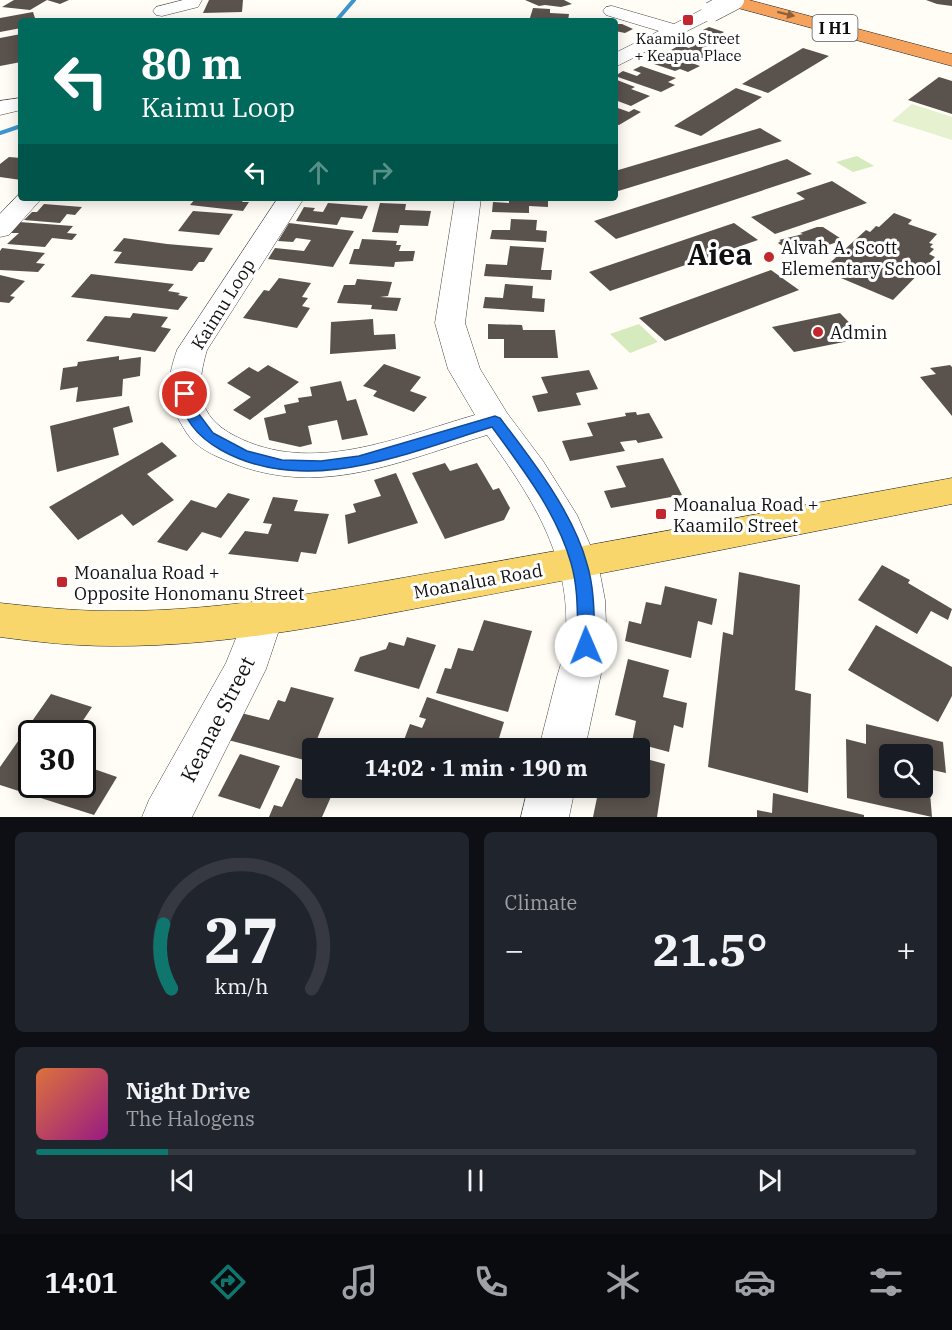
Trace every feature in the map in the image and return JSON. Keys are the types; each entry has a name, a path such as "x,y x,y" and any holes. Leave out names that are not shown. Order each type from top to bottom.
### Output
{"highway":[{"name":"I H1","path":"729,0 952,60"},
{"name":"I H1","path":"795,0 952,41"}],"main road":[{"name":"Moanalua Road","path":"0,620 36,626 122,630 193,627 263,618 579,563 952,491"}],"street":[{"path":"161,11 182,8 192,3 193,0"},
{"path":"618,59 734,0"},
{"path":"612,11 675,30"},
{"path":"0,108 18,105"},
{"path":"0,229 25,201"},
{"name":"Kaimu Loop","path":"289,201 192,350 183,379 188,410 208,436 242,456 282,466 321,466 359,461 495,421"},
{"path":"468,201 450,323 464,369 495,421 531,470 564,525 579,563 585,600 586,646 564,738"},
{"name":"Keanae Street","path":"166,817 245,669 263,618"},
{"path":"545,817 550,798"}],"green space":[{"path":"912,104 952,117 952,140 892,121"},
{"path":"857,156 874,166 853,172 836,162"},
{"path":"639,324 658,342 630,353 610,334"}],"building":[{"path":"14,0 47,0 30,10 2,7"},
{"path":"47,0 69,0 60,4"},
{"path":"209,0 243,0 242,12 203,13"},
{"path":"525,0 564,0 572,4 561,7 539,6"},
{"path":"926,0 952,0 952,6 937,4"},
{"path":"533,8 550,9 550,13 569,14 568,18 530,18"},
{"path":"33,12 35,18 18,18 18,29 0,32 0,18"},
{"path":"618,24 633,29 625,33 618,32"},
{"path":"709,27 724,32 721,34 735,38 732,40 738,42 721,46 700,40 710,34 701,31"},
{"path":"18,35 18,63 0,66 0,38"},
{"path":"697,44 724,52 707,61 671,50 680,45 689,48"},
{"path":"803,48 829,56 768,93 742,84"},
{"path":"678,58 700,66 688,72 680,69 675,71 651,63 659,59 671,62"},
{"path":"641,66 676,78 668,82 675,85 661,92 618,77 618,74 623,71 637,76 641,73 633,70"},
{"path":"939,77 952,81 952,114 908,100"},
{"path":"618,80 635,87 631,89 650,96 631,106 618,101"},
{"path":"736,88 762,97 701,136 674,126"},
{"path":"618,108 629,112 634,109 641,112 619,125"},
{"path":"760,128 782,141 618,191 618,170"},
{"path":"9,157 18,158 18,180 0,177 0,164"},
{"path":"787,159 812,174 616,239 594,221"},
{"path":"832,181 867,203 775,234 751,217 805,199 796,193"},
{"path":"193,201 249,202 243,211 190,205"},
{"path":"509,201 548,201 548,207 529,206 529,213 492,212 493,202 509,203"},
{"path":"328,203 368,206 362,219 341,217 337,225 296,221 304,207 315,208 313,211 323,212"},
{"path":"380,203 406,204 405,210 431,211 428,226 400,225 398,233 372,232"},
{"path":"44,204 82,207 75,215 67,214 60,223 24,220 32,212 37,212"},
{"path":"193,211 233,214 219,235 178,231"},
{"path":"894,213 912,220 908,224 937,234 929,243 933,244 930,247 934,249 929,254 935,257 893,300 822,270 866,230 870,232 876,226 879,227"},
{"path":"511,219 537,220 536,230 547,231 546,242 490,239 492,230 510,230"},
{"path":"19,222 73,226 67,233 77,234 72,240 52,238 45,247 7,244 19,233 9,233"},
{"path":"289,223 354,231 333,267 268,259 275,248 304,251 311,240 296,238 293,242 278,241"},
{"path":"734,223 758,240 610,291 589,272"},
{"path":"823,227 843,240 797,256 778,243 781,241 779,240 803,234 800,233"},
{"path":"124,238 213,248 204,262 199,262 192,271 114,263 122,252 113,251"},
{"path":"362,239 397,241 396,245 401,245 399,251 415,251 413,261 395,262 394,267 349,264 354,249 359,249"},
{"path":"510,246 544,248 541,270 552,270 551,280 484,276 486,264 507,265"},
{"path":"2,248 45,253 36,263 45,264 38,272 0,270"},
{"path":"771,270 799,290 665,341 639,318"},
{"path":"91,274 174,284 168,291 188,297 178,310 71,297"},
{"path":"0,275 25,281 10,296 15,297 9,303 0,302"},
{"path":"279,278 311,283 302,297 308,298 302,306 310,308 297,328 243,318 264,290 269,291"},
{"path":"357,279 392,282 388,296 380,297 401,298 397,311 371,309 372,305 337,303 344,285 355,285"},
{"path":"505,284 533,286 532,298 545,299 544,312 483,308 485,297 503,298"},
{"path":"133,313 168,317 161,327 171,329 155,352 86,341 105,316 130,318"},
{"name":"Admin","path":"840,313 864,338 794,352 772,327"},
{"path":"373,319 374,335 395,334 396,349 330,354 331,322"},
{"path":"488,324 522,325 523,330 555,330 558,358 504,358 504,339 488,339"},
{"path":"119,356 119,360 141,357 140,376 123,379 122,396 76,402 78,387 60,390 63,368 77,366 78,362"},
{"path":"384,364 421,377 410,391 427,397 414,412 373,396 377,391 363,386"},
{"path":"268,365 299,382 250,420 233,410 251,397 227,383 249,367 258,372"},
{"path":"950,365 952,367 952,416 920,377 936,374 930,368"},
{"path":"589,370 598,389 576,393 581,405 538,412 532,396 548,393 541,377"},
{"path":"341,381 347,401 356,399 368,435 342,440 337,420 308,426 312,444 300,447 269,440 264,418 286,413 284,405 299,402 298,398 312,396 310,387"},
{"path":"129,406 133,422 113,428 119,455 57,472 50,426"},
{"path":"636,412 637,415 649,413 663,438 638,443 636,440 620,442 625,451 570,461 562,441 593,436 587,423"},
{"path":"162,442 177,456 147,474 174,500 133,526 122,514 78,540 49,507"},
{"path":"663,458 682,495 611,508 604,491 626,487 616,466"},
{"path":"445,463 450,471 477,463 493,490 499,488 510,508 504,520 445,539 412,473"},
{"path":"396,473 418,523 348,544 345,515 356,512 353,504 381,496 374,480"},
{"path":"228,493 250,499 221,538 202,532 187,551 157,542 191,500 216,508"},
{"path":"273,497 298,500 294,511 329,514 316,554 301,552 298,562 228,554 245,531 268,534 272,524 263,523"},
{"path":"882,565 910,580 908,583 952,609 948,620 931,611 917,634 858,600"},
{"path":"739,572 800,585 795,690 811,694 808,793 708,767 723,632 733,635"},
{"path":"665,586 717,599 712,625 698,621 691,658 625,641 629,621 641,624 646,602 661,605"},
{"path":"484,620 532,631 508,712 436,693 445,668 451,669 458,648 473,651"},
{"path":"876,625 952,667 952,696 938,722 848,670"},
{"path":"407,637 436,645 419,689 354,671 360,657 386,649 389,642 404,646"},
{"path":"628,659 669,670 663,697 687,703 683,728 674,725 669,752 650,747 650,738 633,738 636,721 615,715"},
{"path":"291,687 334,698 317,738 302,738 302,759 228,740 241,713 269,720 278,700 285,702"},
{"path":"51,694 92,707 83,720 33,720"},
{"path":"427,697 504,722 499,738 405,738 410,724 422,728 426,719 419,717"},
{"path":"866,724 943,742 946,773 933,770 933,744 879,744 879,798 930,798 932,817 847,798 846,739 866,744"},
{"path":"18,741 18,791 0,785 0,767"},
{"path":"240,754 280,766 260,809 218,796"},
{"path":"650,760 665,764 657,817 593,817 597,798 650,798"},
{"path":"96,770 117,777 94,815 41,798 96,798"},
{"path":"296,778 302,780 302,798 330,798 322,817 269,817 274,805 282,807"},
{"path":"773,793 864,815 864,817 757,817 757,810 772,813"}],"waterway":[{"path":"339,18 354,0"},
{"path":"0,133 18,127"}],"place":[{"name":"Kaamilo Street + Keapua Place","path":"688,20"},
{"name":"Alvah A. Scott Elementary School","path":"769,257"},
{"name":"Admin","path":"818,332"},
{"name":"Moanalua Road + Kaamilo Street","path":"661,514"},
{"name":"Moanalua Road + Opposite Honomanu Street","path":"62,582"}],"district":[{"name":"Aiea","path":"720,253"}],"route":[{"path":"185,394 188,410 208,436 242,456 282,466 321,466 359,461 495,421 531,470 564,525 579,563 585,600 586,646"}]}
